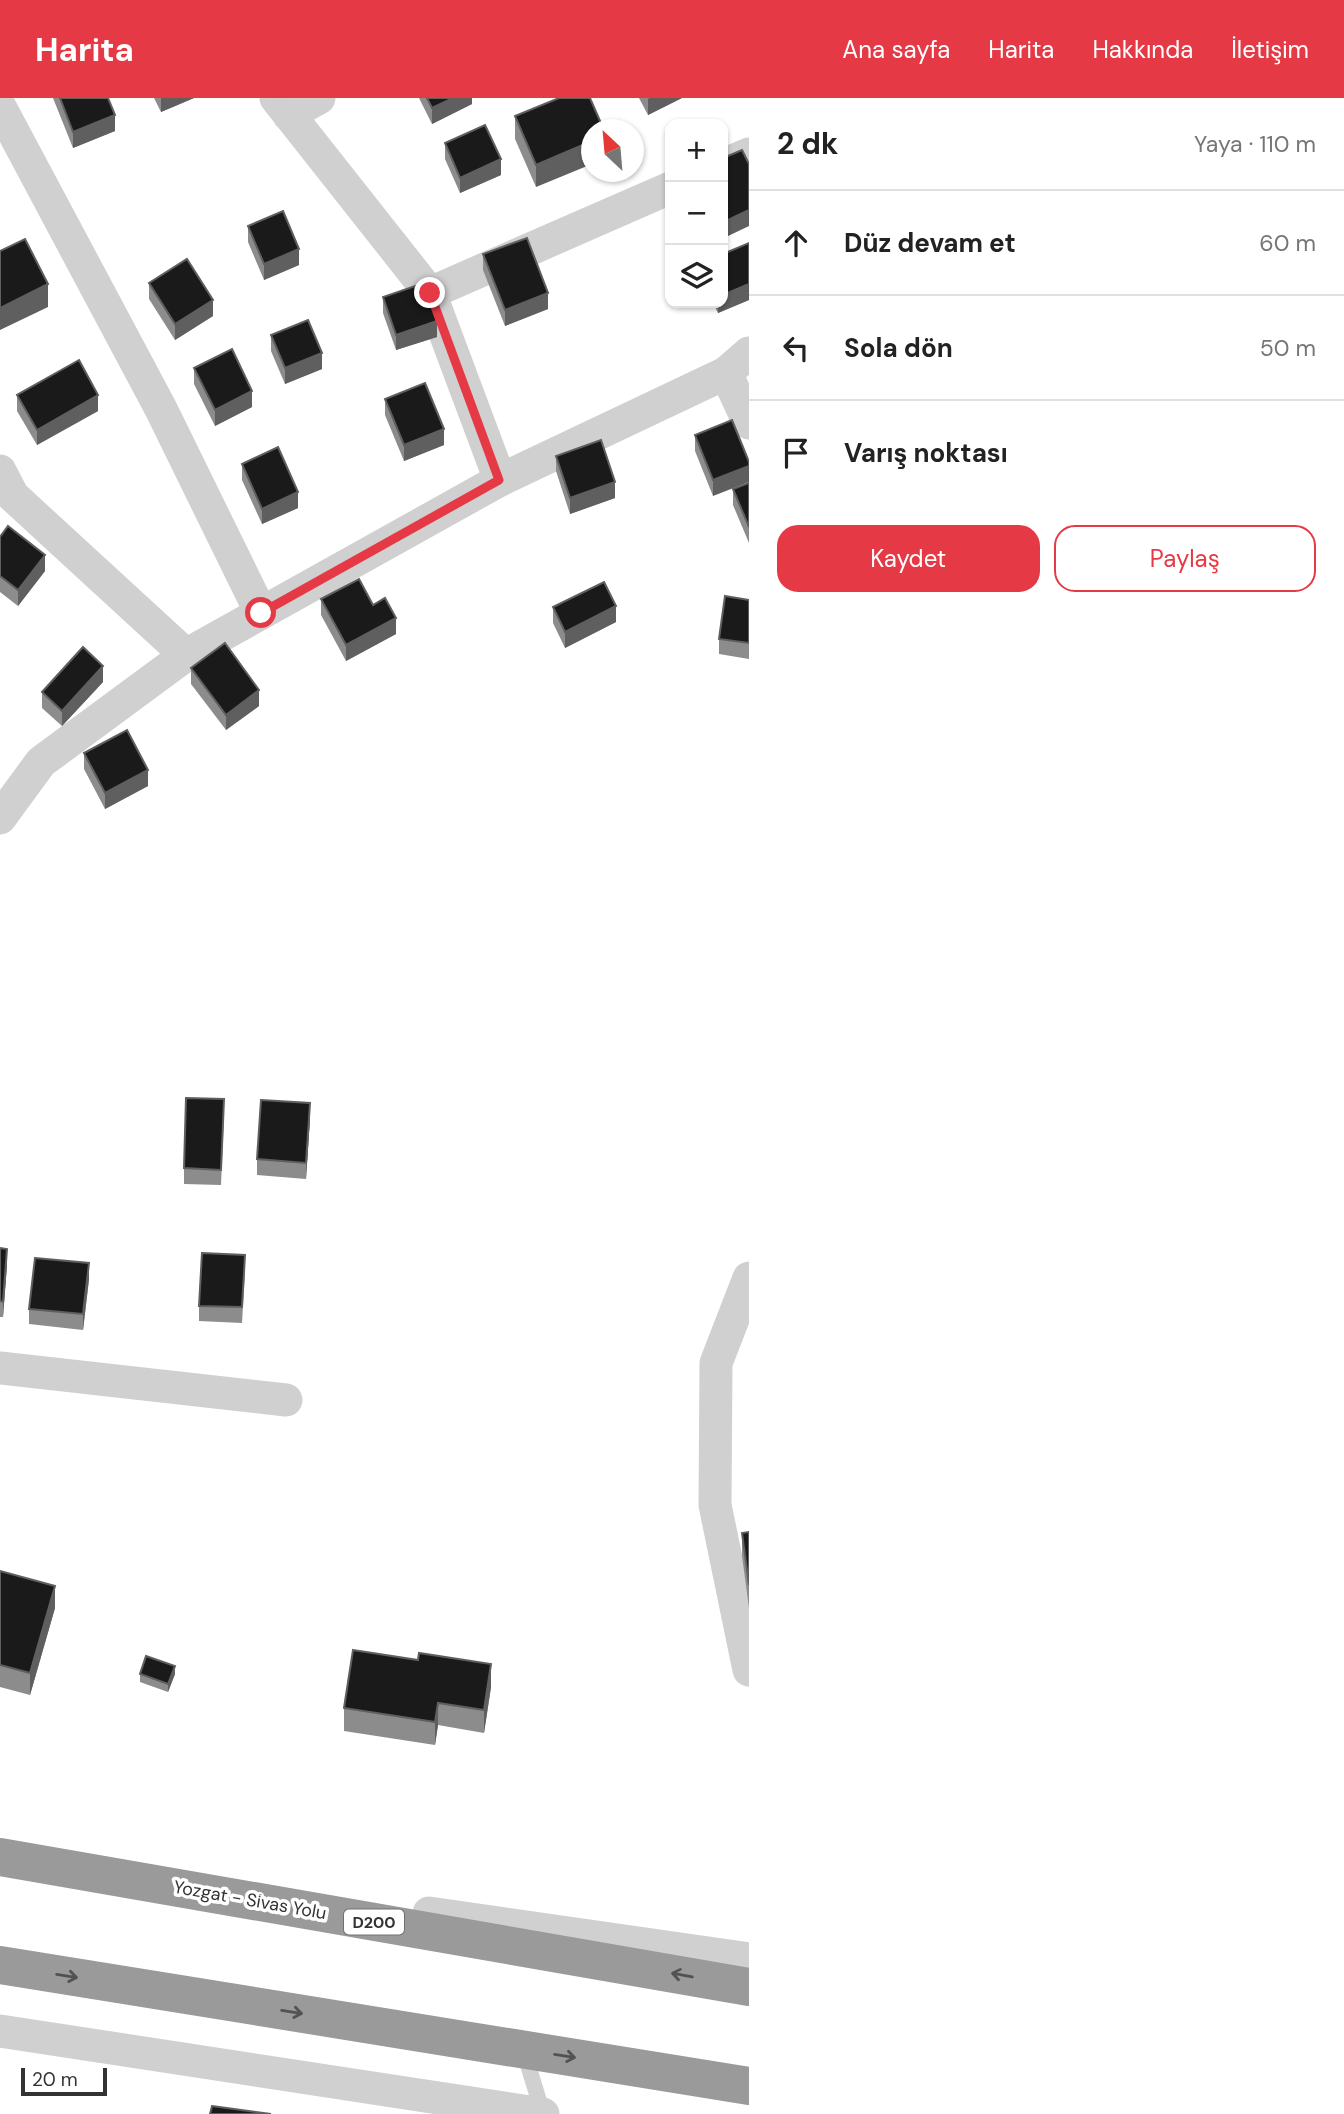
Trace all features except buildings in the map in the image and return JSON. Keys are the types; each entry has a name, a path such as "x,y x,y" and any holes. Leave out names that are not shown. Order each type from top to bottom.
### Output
{"highway":[{"name":"Yozgat - Sivas Yolu","path":"0,1857 749,1987"},
{"path":"0,1965 749,2086"}],"street":[{"path":"318,98 282,106 430,293 499,480"},
{"path":"0,107 161,409 261,613"},
{"path":"728,163 749,154"},
{"path":"430,293 665,190"},
{"path":"0,818 41,762 186,655 499,480 738,363 749,423"},
{"path":"4,490 186,655"},
{"path":"749,1278 716,1363 715,1505 749,1670"},
{"path":"0,1367 286,1400"},
{"path":"0,1850 749,1959"},
{"path":"0,2031 543,2114"}],"lane":[{"path":"523,2050 543,2114"}],"route":[{"path":"261,613 499,480 430,293"}]}
